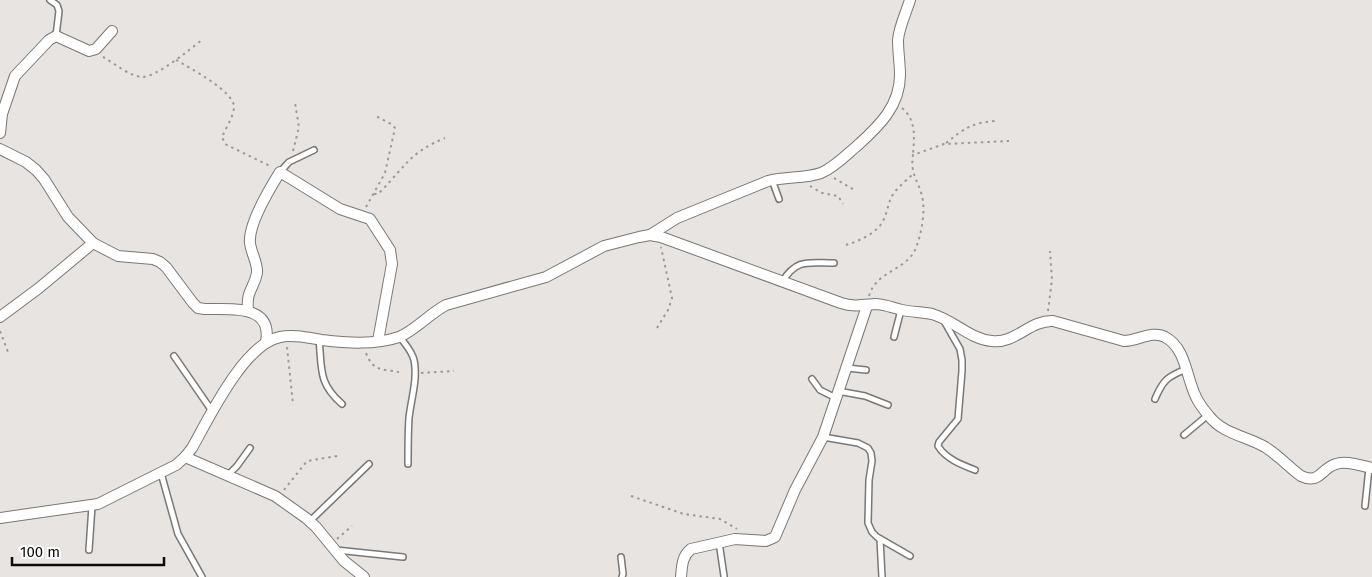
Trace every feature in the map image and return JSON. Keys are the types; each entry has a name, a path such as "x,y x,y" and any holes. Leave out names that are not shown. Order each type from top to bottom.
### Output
{"street":[{"path":"0,518 92,506 161,473 186,457 228,385 254,353 266,342 286,337 362,342 378,341 400,336 446,305 546,277 604,246 655,236 677,218 772,180 823,172 833,166 878,126 891,109 898,92 900,77 898,39 910,0"},
{"path":"0,133 2,114 15,76 49,40 56,36 85,50 92,51 112,31"},
{"path":"0,149 26,162 36,170 44,179 68,217 93,243 118,256 153,259 160,262 198,308 248,310 255,314 267,327 266,342"},
{"path":"248,310 247,300 257,268 250,243 250,235 261,203 280,172 340,209 370,219 390,250 392,257 378,341"},
{"path":"655,236 849,306 877,304 901,310 933,314 970,334 992,342 1004,341 1017,336 1045,320 1124,341 1132,341 1154,335 1164,336 1180,352 1195,396 1208,415 1230,433 1266,448 1307,479 1320,476 1337,463 1371,468"},
{"path":"0,317 39,288 93,243"},
{"path":"681,577 683,559 691,549 741,538 770,540 778,533 795,490 823,437 866,306"},
{"path":"186,457 278,498 309,521 349,566 364,577"}],"lane":[{"path":"50,0 57,5 58,10 56,36"},
{"path":"280,172 290,162 314,150"},
{"path":"772,180 779,199"},
{"path":"782,282 794,266 800,264 834,263"},
{"path":"894,337 901,310"},
{"path":"942,318 960,349 962,365 958,419 939,442 938,446 959,464 975,470"},
{"path":"400,336 414,359 415,373 409,418 408,464"},
{"path":"319,340 322,375 326,388 342,404"},
{"path":"174,356 212,412"},
{"path":"846,368 866,370"},
{"path":"1155,399 1168,377 1186,369"},
{"path":"812,379 820,390 837,395 865,396 888,405"},
{"path":"1184,435 1208,415"},
{"path":"823,437 865,445 871,453 868,523 872,532 880,539 910,556"},
{"path":"227,476 250,448"},
{"path":"309,521 369,464"},
{"path":"1365,506 1371,468"},
{"path":"161,473 178,534 202,577"},
{"path":"89,550 92,506"},
{"path":"880,539 882,577"},
{"path":"719,542 724,576"},
{"path":"333,547 402,557"},
{"path":"621,557 624,574 622,577"}],"path":[{"path":"92,51 132,74 142,76 150,75 176,60 202,40"},
{"path":"176,60 211,81 233,102 234,108 222,137 225,144 237,151 257,158 280,172"},
{"path":"866,306 872,287 877,280 909,259 915,251 923,213 922,196 911,166 913,123 908,114 894,102"},
{"path":"290,162 299,127 295,103"},
{"path":"362,215 385,172 395,128 392,124 376,116"},
{"path":"913,155 944,144 969,126 979,122 995,121"},
{"path":"374,194 378,194 417,152 445,138"},
{"path":"944,144 1009,141"},
{"path":"823,172 856,190"},
{"path":"846,245 858,241 880,225 893,194 913,174"},
{"path":"802,176 813,188 822,193 838,196 843,204"},
{"path":"655,236 672,298 668,310 657,328"},
{"path":"1045,320 1052,280 1050,251"},
{"path":"0,331 8,352"},
{"path":"286,337 293,404"},
{"path":"362,342 372,366 399,372"},
{"path":"415,373 454,371"},
{"path":"278,498 307,461 337,456"},
{"path":"631,496 684,514 720,519 754,540"},
{"path":"333,547 352,526"}]}
